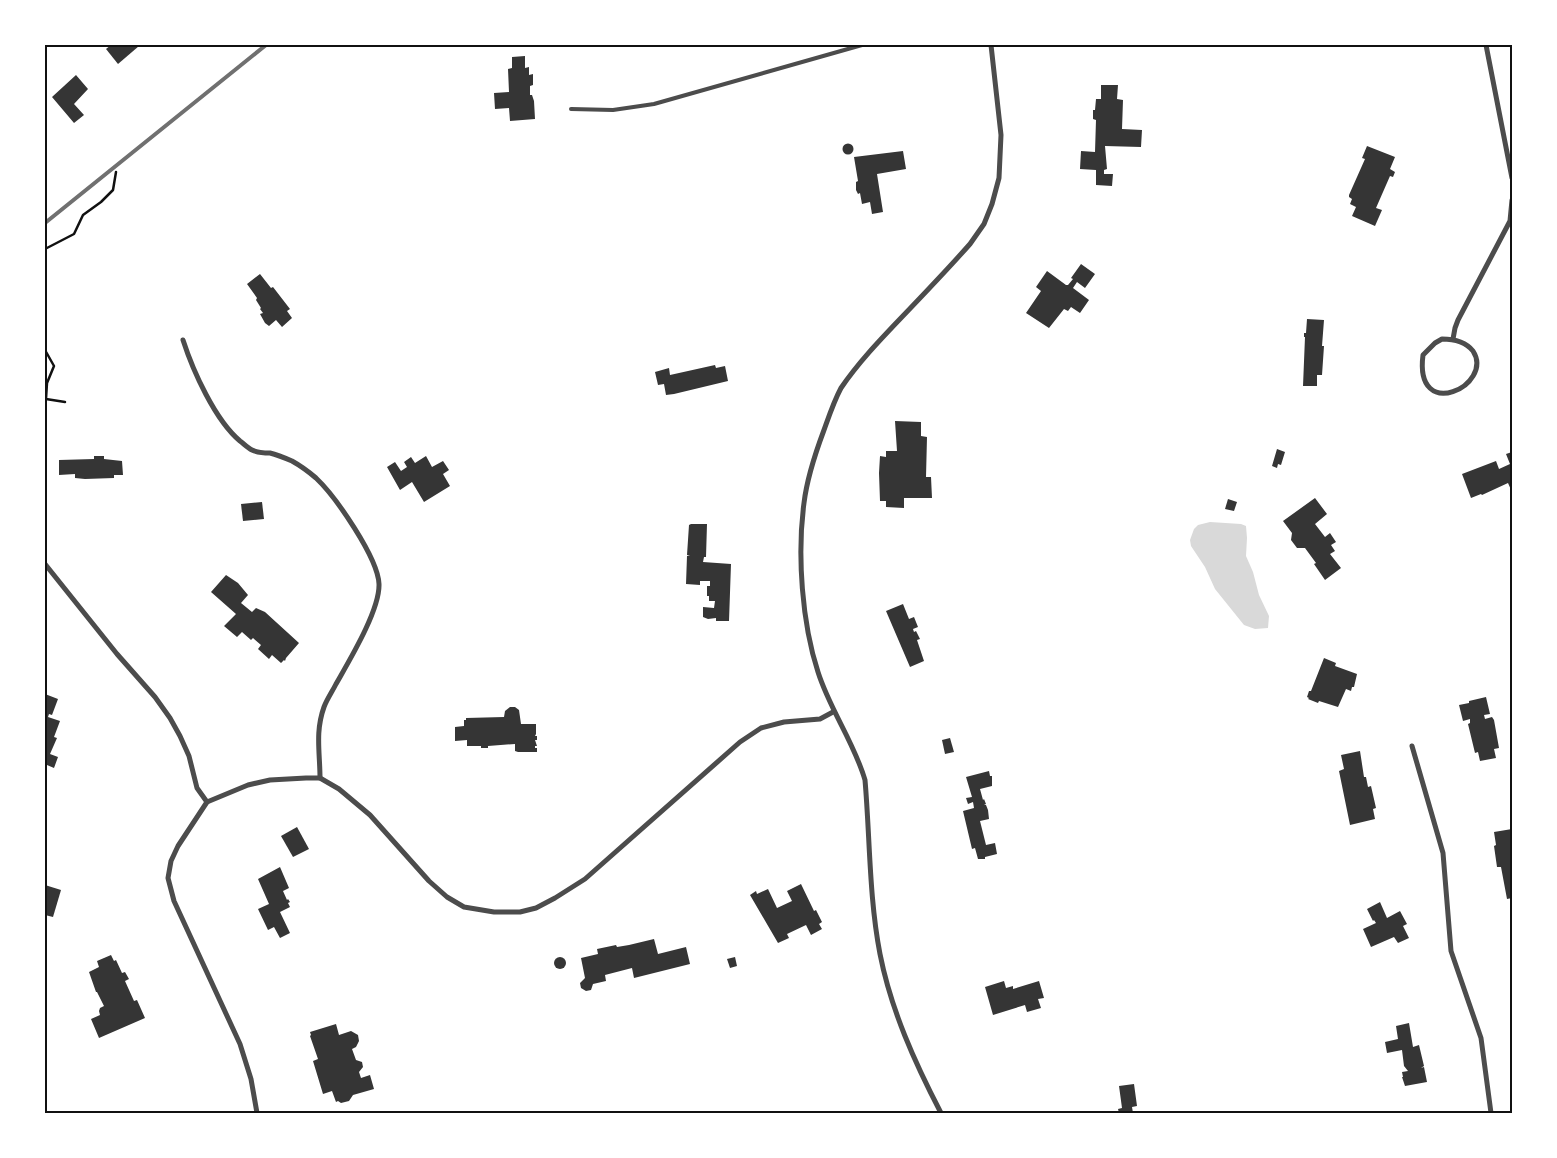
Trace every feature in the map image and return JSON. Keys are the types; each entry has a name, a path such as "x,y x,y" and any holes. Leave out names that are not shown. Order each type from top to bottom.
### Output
{"street":[{"path":"941,1113 911,1049 886,980 880,953 872,894 865,780 860,763 833,712 818,674 810,643 804,594 802,536 804,503 812,465 840,390 869,351 970,244 984,224 992,204 999,178 1000,157 998,111 991,45"},
{"path":"1486,45 1512,178"},
{"path":"1453,339 1458,320 1510,221 1512,200"},
{"path":"1442,339 1453,339 1468,345 1474,354 1477,366 1472,377 1459,390 1450,393 1434,392 1426,384 1422,373 1424,355 1435,343 1442,339"},
{"path":"183,340 190,363 219,416 238,440 252,450 277,455 290,460 317,479 341,508 363,544 377,572 379,586 377,599 370,617 324,706 318,743 320,778"},
{"path":"45,564 117,654 155,697 170,718 189,756 197,788 207,802"},
{"path":"257,1113 251,1079 240,1044 174,901 168,878 171,862 178,846 207,802 248,785 270,780 320,778 340,789 370,815 430,881 447,896 464,907 494,912 520,912 536,908 585,878 740,742 761,728 784,722 820,719 833,712"},
{"path":"1412,746 1443,853 1452,951 1481,1038 1491,1113"}],"lane":[{"path":"571,109 613,110 654,104 862,45"}],"path":[{"path":"45,249 74,234 83,215 112,190 116,172"},
{"path":"45,350 54,366 47,383 46,399 65,402"}],"shaded area":[{"path":"1210,522 1246,526 1246,556 1253,572 1259,595 1269,616 1268,628 1255,629 1244,625 1215,589 1205,567 1191,546 1190,540 1194,529 1198,525"}],"building":[{"path":"111,45 139,46 118,64 106,49"},
{"path":"525,56 525,68 529,67 529,75 533,74 533,85 530,86 530,95 532,95 534,101 535,119 510,121 509,108 495,109 494,93 509,92 508,69 512,68 512,57"},
{"path":"76,75 88,89 74,104 84,115 74,123 52,97"},
{"path":"1101,85 1118,85 1117,99 1123,100 1122,129 1142,130 1141,147 1105,146 1107,169 1104,170 1104,174 1113,174 1112,186 1096,185 1096,170 1080,169 1081,151 1095,152 1096,120 1093,119 1093,110 1095,110 1096,99 1101,99"},
{"path":"846,144 850,144 853,149 852,153 846,154 843,151 843,147"},
{"path":"1367,146 1395,157 1390,169 1395,172 1393,177 1390,176 1376,208 1382,210 1375,226 1352,216 1356,207 1350,204 1352,199 1349,197 1365,159 1362,158"},
{"path":"903,151 906,169 877,174 883,212 872,214 870,202 862,204 860,193 858,194 856,190 856,182 858,181 854,157"},
{"path":"1081,264 1095,274 1085,288 1077,282 1073,288 1089,300 1080,313 1071,307 1068,311 1064,309 1049,328 1026,313 1041,291 1036,287 1047,271 1068,285"},
{"path":"260,274 290,309 287,311 292,318 282,327 276,320 269,326 265,323 260,314 263,313 256,300 257,298 247,284"},
{"path":"1307,319 1324,320 1322,375 1317,375 1317,386 1303,386 1304,333 1306,333"},
{"path":"715,365 716,368 725,366 728,381 666,395 664,384 658,385 655,372 669,368 670,375"},
{"path":"895,421 921,422 921,436 927,437 926,477 931,477 932,498 904,498 904,508 886,507 886,501 880,501 880,456 886,457 886,451 897,451"},
{"path":"1277,449 1285,452 1281,465 1278,464 1277,468 1272,466"},
{"path":"1512,452 1512,492 1508,483 1471,498 1462,474 1496,461 1499,469 1510,464 1506,454"},
{"path":"94,456 104,456 104,459 122,461 123,475 114,475 114,478 85,479 75,478 75,474 59,475 59,460 94,459"},
{"path":"426,456 432,467 443,461 449,470 443,474 450,486 424,502 412,482 400,490 387,467 395,462 401,471 407,467 404,462 411,457 415,463"},
{"path":"1315,498 1327,514 1315,524 1325,537 1330,533 1336,542 1331,545 1335,551 1330,554 1341,568 1325,580 1305,548 1297,548 1291,540 1292,533 1283,521"},
{"path":"1228,499 1237,502 1234,511 1225,509"},
{"path":"262,502 264,519 243,521 241,504"},
{"path":"707,524 706,557 704,557 703,562 731,564 729,621 716,621 716,618 708,619 703,617 703,607 714,608 715,601 709,601 709,596 707,596 707,586 710,586 710,581 700,581 700,585 686,584 687,556 690,555 687,555 689,525"},
{"path":"226,575 238,583 248,595 241,603 252,612 256,608 265,612 299,643 285,661 281,663 272,655 269,659 258,649 261,645 253,638 251,640 242,632 237,637 224,626 236,614 211,592"},
{"path":"903,604 909,619 914,617 918,627 913,629 920,639 917,640 924,661 910,667 886,611"},
{"path":"1324,658 1336,663 1335,666 1357,674 1354,687 1352,687 1351,691 1346,689 1338,707 1319,701 1318,703 1307,697"},
{"path":"45,694 58,699 52,715 49,714 48,717 60,721 54,737 57,738 50,754 58,757 54,768 47,765 45,769"},
{"path":"1486,697 1490,714 1484,715 1485,719 1492,717 1494,720 1499,748 1494,749 1496,758 1480,761 1478,752 1475,753 1468,724 1470,719 1463,721 1459,705"},
{"path":"510,707 515,707 519,710 521,724 536,724 535,736 537,736 537,740 535,740 537,746 535,748 537,748 537,752 515,751 515,744 481,748 481,746 467,746 467,740 455,741 455,727 464,726 466,718 504,717 505,711"},
{"path":"950,738 954,752 945,754 942,740"},
{"path":"1360,751 1364,777 1366,777 1368,787 1371,786 1376,808 1373,809 1375,819 1350,825 1339,771 1344,769 1341,755"},
{"path":"989,771 990,776 992,776 992,786 980,789 986,804 984,805 986,805 988,810 989,819 980,821 986,845 995,843 997,854 985,857 985,859 978,859 975,848 972,849 963,811 974,808 973,802 968,804 966,798 972,797 966,777"},
{"path":"297,827 309,849 293,857 281,836"},
{"path":"1512,829 1512,898 1507,899 1501,867 1497,867 1494,832"},
{"path":"280,867 289,888 283,891 290,902 288,903 290,907 280,912 290,933 280,938 274,927 268,930 258,909 269,904 258,879"},
{"path":"801,884 814,911 816,910 822,922 819,924 822,929 811,935 806,925 787,934 789,938 778,943 750,895 756,891 757,894 768,889 777,908 792,901 787,891"},
{"path":"45,885 61,890 53,917 45,915"},
{"path":"1380,902 1387,918 1400,911 1407,924 1403,926 1409,938 1398,943 1394,937 1371,947 1363,929 1376,923 1367,909"},
{"path":"654,939 658,954 686,947 690,964 634,978 632,968 605,975 606,981 593,984 591,990 586,991 581,988 580,983 585,978 581,958 598,954 597,949 616,945 617,947 629,945"},
{"path":"111,955 114,961 116,960 122,973 125,972 129,979 125,981 134,1001 137,1000 145,1018 99,1038 91,1019 100,1015 100,1008 104,1006 96,992 89,972 99,967 97,961"},
{"path":"562,957 565,958 565,968 558,969 555,968 554,961 555,958"},
{"path":"735,957 737,966 730,968 727,959"},
{"path":"1004,981 1006,988 1013,986 1013,989 1039,981 1044,998 1038,999 1041,1008 1027,1012 1025,1005 993,1015 985,987"},
{"path":"1409,1023 1413,1047 1419,1045 1424,1066 1421,1068 1424,1067 1427,1082 1405,1086 1402,1072 1408,1071 1404,1066 1402,1050 1387,1053 1385,1042 1398,1039 1396,1026"},
{"path":"336,1024 339,1035 351,1031 358,1035 359,1041 356,1047 352,1049 356,1060 362,1062 363,1067 359,1072 361,1078 370,1075 374,1089 353,1095 349,1101 341,1103 336,1102 332,1091 323,1094 313,1061 318,1059 310,1036 310,1032"},
{"path":"1134,1084 1137,1106 1132,1107 1133,1113 1119,1113 1118,1109 1122,1108 1119,1086"}],"railway":[{"path":"45,223 266,45"}]}
